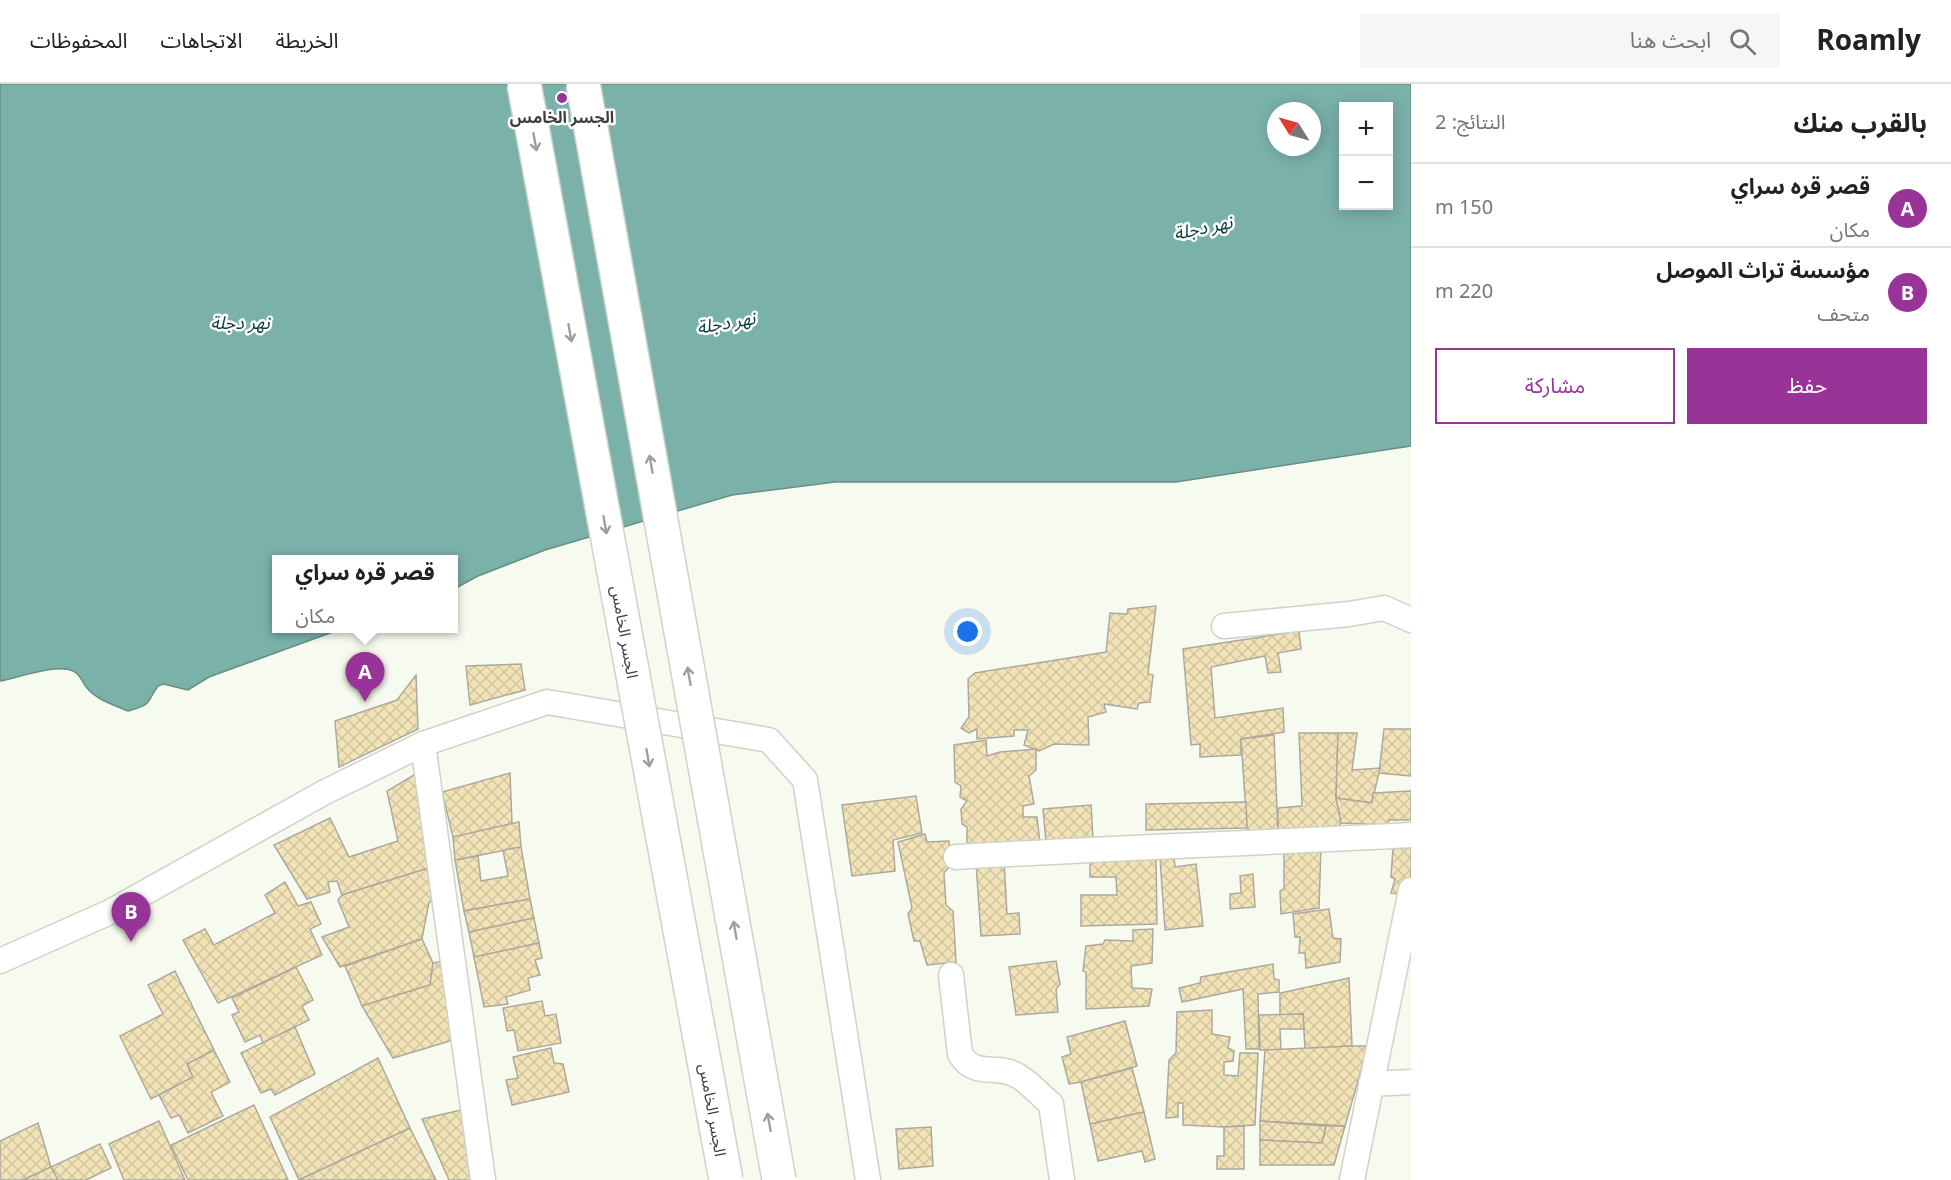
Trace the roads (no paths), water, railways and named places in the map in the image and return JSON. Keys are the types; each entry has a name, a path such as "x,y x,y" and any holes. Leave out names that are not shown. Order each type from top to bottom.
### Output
{"main road":[{"name":"الجسر الخامس","path":"524,84 726,1180"},
{"path":"583,84 779,1180"}],"street":[{"path":"1224,626 1349,614 1384,608 1411,620"},
{"path":"0,961 110,912 326,792 423,744 547,702 769,740 805,780 868,1180"},
{"path":"423,744 483,1180"},
{"path":"956,857 1411,835"},
{"path":"1352,1180 1411,890"},
{"path":"951,975 960,1054 966,1064 974,1068 1017,1075 1051,1104 1062,1180"},
{"path":"1371,1084 1411,1082"}],"water":[{"name":"نهر دجلة","path":"0,84 1411,84 1411,446 1176,482 835,482 732,495 545,550 478,576 458,587 458,555 272,555 272,633 330,633 209,677 188,690 163,684 158,686 145,705 128,711 96,696 73,671 57,669 0,681"}],"place":[{"name":"الجسر الخامس","path":"562,98"},
{"name":"قصر قره سراي","path":"365,702"},
{"name":"مؤسسة تراث الموصل","path":"131,942"}]}
